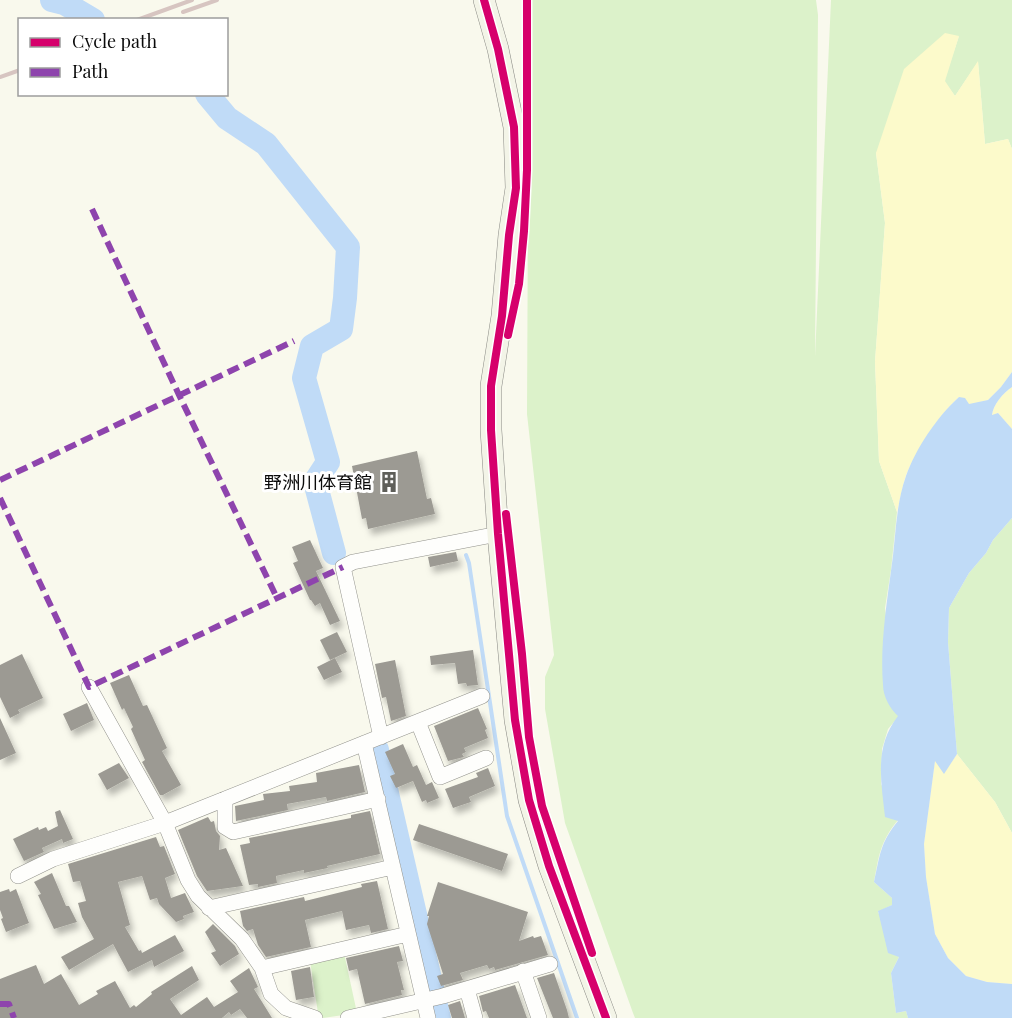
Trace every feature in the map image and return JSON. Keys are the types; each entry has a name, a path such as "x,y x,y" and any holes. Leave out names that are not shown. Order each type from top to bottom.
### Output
{"street":[{"path":"484,0 498,49 514,127 516,188 491,393 490,430 516,720 529,800 549,867 600,1013"},
{"path":"381,737 343,567 353,562 498,534"},
{"path":"90,687 165,823 188,880 198,896 242,939 262,968 271,994 286,1008 315,1018"},
{"path":"18,876 53,859 165,823 482,696"},
{"path":"418,722 440,777 486,758"},
{"path":"364,743 428,1018"},
{"path":"225,799 225,827 233,832 378,799"},
{"path":"209,908 393,867"},
{"path":"262,968 408,934"},
{"path":"348,1018 467,989 550,964"},
{"path":"523,972 539,1018"},
{"path":"467,989 475,1018"}],"green space":[{"path":"529,0 816,0 818,15 815,357 831,0 1012,0 1012,149 1008,139 985,144 978,62 955,96 944,81 959,36 876,153 885,223 875,362 879,461 897,512 885,608 899,716 888,729 882,749 881,784 898,820 884,842 874,882 892,898 892,905 878,912 899,957 891,973 896,1013 906,1011 908,1018 635,1018 633,1013 565,823 545,709 545,677 554,655 527,414"},
{"path":"1012,518 1012,833 995,802 957,754 948,642 949,608 969,573"},
{"path":"344,953 357,1013 323,1018 318,1013 310,961"}],"sand":[{"path":"945,33 959,36 945,81 955,96 978,61 985,144 1008,139 1012,149 1012,372 988,400 969,405 959,397 943,414 922,444 911,465 897,512 879,461 875,362 885,223 876,153 904,69"},
{"path":"1012,387 1012,429 998,413 992,416 999,400"},
{"path":"957,754 995,802 1012,833 1012,984 987,982 966,976 948,958 935,934 926,877 924,844 935,760 944,773"}],"water":[{"path":"1012,372 1012,387 1005,392 994,407 992,415 998,413 1012,429 1012,518 969,573 949,608 948,642 957,754 944,774 935,761 924,844 926,877 935,934 948,958 966,976 987,982 1012,984 1012,1018 908,1018 906,1011 896,1013 891,973 899,957 888,953 878,911 892,905 892,898 874,882 884,843 898,821 885,817 881,764 885,740 898,716 890,706 883,689 882,656 898,511 902,488 910,465 921,444 943,414 959,397 965,398 969,404 988,400"}],"building":[{"name":"野洲川体育館","path":"417,451 427,499 431,498 435,514 368,529 366,518 362,519 352,466"},
{"path":"310,540 323,568 316,571 340,621 330,625 320,603 315,606 310,600 293,563 298,561 292,547"},
{"path":"456,552 458,561 430,567 428,557"},
{"path":"337,632 347,652 330,660 320,640"},
{"path":"473,650 478,685 458,684 455,663 431,665 430,656"},
{"path":"22,654 43,698 18,710 20,713 10,718 0,697 0,665"},
{"path":"335,658 342,672 324,680 317,667"},
{"path":"395,660 406,716 391,721 386,697 382,698 375,664"},
{"path":"129,675 143,706 147,705 167,748 162,751 181,785 163,795 160,795 142,762 145,760 131,729 133,727 124,708 122,710 110,683"},
{"path":"87,703 94,720 71,731 63,714"},
{"path":"478,708 487,729 485,730 488,738 464,748 466,752 462,754 464,757 448,761 434,726"},
{"path":"0,718 16,753 0,760"},
{"path":"403,744 413,767 417,765 426,785 432,782 439,798 427,803 426,800 422,802 413,781 396,788 390,776 395,774 385,752"},
{"path":"119,763 129,778 107,790 98,774"},
{"path":"359,765 365,792 327,801 326,797 287,804 288,810 236,821 235,806 264,800 263,794 290,791 289,786 317,782 316,773"},
{"path":"488,768 495,786 469,797 471,802 453,808 445,789 478,777 476,773"},
{"path":"60,810 73,839 63,843 62,839 42,848 44,852 24,861 13,839 38,827 39,830 46,827 48,831 58,826 55,812"},
{"path":"370,811 380,854 327,866 328,868 276,876 277,883 258,887 258,884 249,885 240,845 250,843 249,838 351,818 351,815"},
{"path":"208,817 211,822 214,821 216,831 220,836 219,850 226,848 243,886 207,891 197,876 178,830"},
{"path":"419,824 508,854 502,871 413,840"},
{"path":"156,837 160,847 164,846 175,874 165,878 171,898 185,893 194,912 183,916 184,919 176,922 159,904 157,898 150,900 142,876 118,882 130,925 125,927 142,953 175,935 184,951 154,967 152,960 128,972 113,944 69,970 61,957 94,939 82,917 78,903 86,901 80,881 73,882 68,864"},
{"path":"52,873 66,906 69,906 77,922 54,929 34,882"},
{"path":"377,881 388,929 371,933 369,925 346,930 342,911 305,920 311,947 266,957 258,945 253,929 247,931 243,926 240,911 304,897 305,901"},
{"path":"438,882 528,912 519,941 541,936 548,955 495,970 494,967 489,969 487,965 460,973 463,980 441,986 437,976 443,974 427,924 429,916 427,916"},
{"path":"9,889 10,892 16,889 29,923 6,932 1,919 3,918 0,910 0,892"},
{"path":"213,924 235,946 239,954 220,966 211,953 216,951 205,932"},
{"path":"399,946 403,961 397,962 404,990 401,990 402,995 365,1004 357,969 349,971 346,958"},
{"path":"36,965 44,984 61,974 79,1005 98,994 96,991 115,981 130,1008 134,1005 136,1007 152,994 151,992 192,966 199,980 170,999 181,1015 207,997 214,1007 238,992 230,981 249,968 258,987 254,989 272,1018 247,1018 240,1009 231,1015 229,1012 222,1018 0,1018 0,979"},
{"path":"310,967 314,997 296,1000 291,971"},
{"path":"554,973 569,1018 553,1018 537,978"},
{"path":"515,985 527,1018 489,1018 486,1011 483,1012 479,996"},
{"path":"460,1001 465,1018 452,1018 448,1005"}],"waterway":[{"path":"52,0 64,3 90,18"},
{"path":"209,96 227,118 266,144 348,247 341,329 312,346 304,378 328,462 315,482 334,553"},
{"path":"466,555 507,816 577,1018"},
{"path":"377,750 433,992"},
{"path":"436,1005 439,1018"}],"railway":[{"path":"142,18 192,0"},
{"path":"183,12 217,0"},
{"path":"0,77 18,71"}],"marked path":[{"path":"92,209 277,598"},
{"path":"0,480 294,341"},
{"path":"0,498 89,687 343,567"},
{"path":"0,1004 9,1004 14,1018"}],"cycle path":[{"path":"484,0 498,49 514,127 516,188 509,235 502,316 491,386 491,430 515,720 529,800 549,866 606,1018"},
{"path":"508,335 519,284 524,231 527,170 527,0"},
{"path":"506,514 529,737 542,806 592,953"}],"place":[{"name":"野洲川体育館","path":"389,482"}]}
